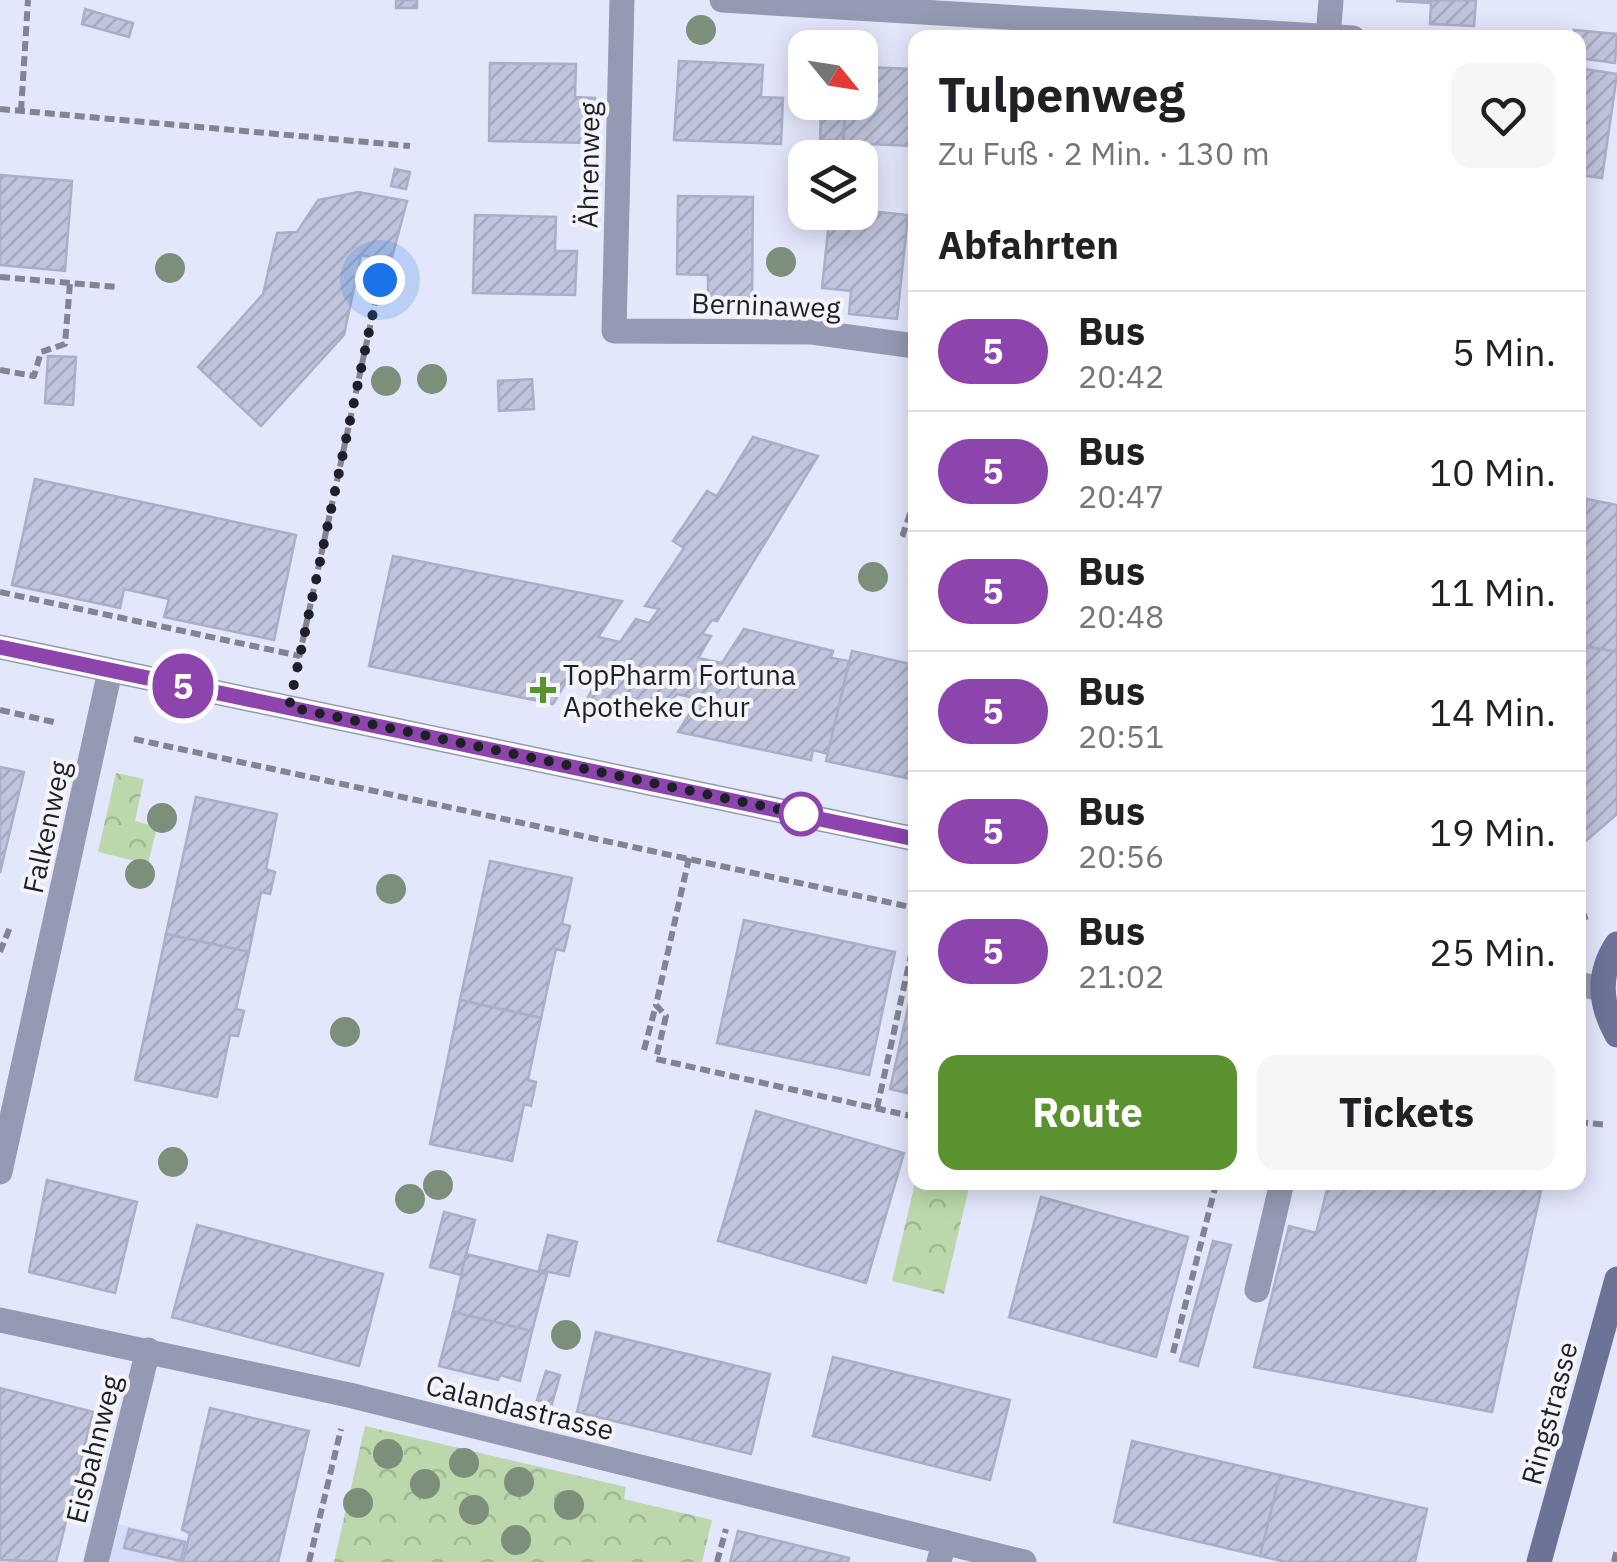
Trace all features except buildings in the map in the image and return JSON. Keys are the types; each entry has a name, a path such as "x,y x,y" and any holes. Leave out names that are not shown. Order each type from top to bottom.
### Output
{"main road":[{"path":"1617,944 1590,986 1617,1035"},
{"name":"Ringstrasse","path":"1539,1562 1617,1279"}],"street":[{"name":"Ährenweg","path":"614,332 622,0"},
{"path":"722,0 1220,30"},
{"path":"1331,0 1335,30"},
{"name":"Berninaweg","path":"614,332 812,332 908,345"},
{"path":"0,646 908,838"},
{"name":"Falkenweg","path":"0,1172 110,671"},
{"path":"1257,1290 1280,1190"},
{"name":"Calandastrasse","path":"0,1320 148,1350 942,1552 1024,1562"},
{"name":"Eisbahnweg","path":"96,1562 148,1350"}],"path":[{"path":"21,111 28,0"},
{"path":"0,109 410,146"},
{"path":"0,277 118,286"},
{"path":"289,707 380,280"},
{"path":"0,370 34,376 42,352 66,344 70,283"},
{"path":"0,592 300,656"},
{"path":"0,710 908,906"},
{"path":"644,1050 688,858"},
{"path":"877,1108 908,968"},
{"path":"656,1005 666,1016 656,1059 908,1115"},
{"path":"1586,1123 1607,1125"},
{"path":"1173,1353 1214,1190"},
{"path":"309,1562 342,1423"},
{"path":"717,1562 726,1528"},
{"path":"1614,1562 1617,1549"}],"shaded area":[{"path":"117,1524 188,1539 183,1562 107,1562"}],"green space":[{"path":"116,773 144,779 135,821 157,827 148,864 98,852"},
{"path":"913,1190 968,1190 944,1294 892,1281"},
{"path":"365,1426 626,1487 624,1499 712,1520 702,1562 334,1562"}],"bus line":[{"name":"5","path":"0,647 669,784 908,837"}],"place":[{"name":"TopPharm Fortuna Apotheke Chur","path":"543,690"}],"route":[{"path":"380,280 289,707 810,816 801,814"}]}
